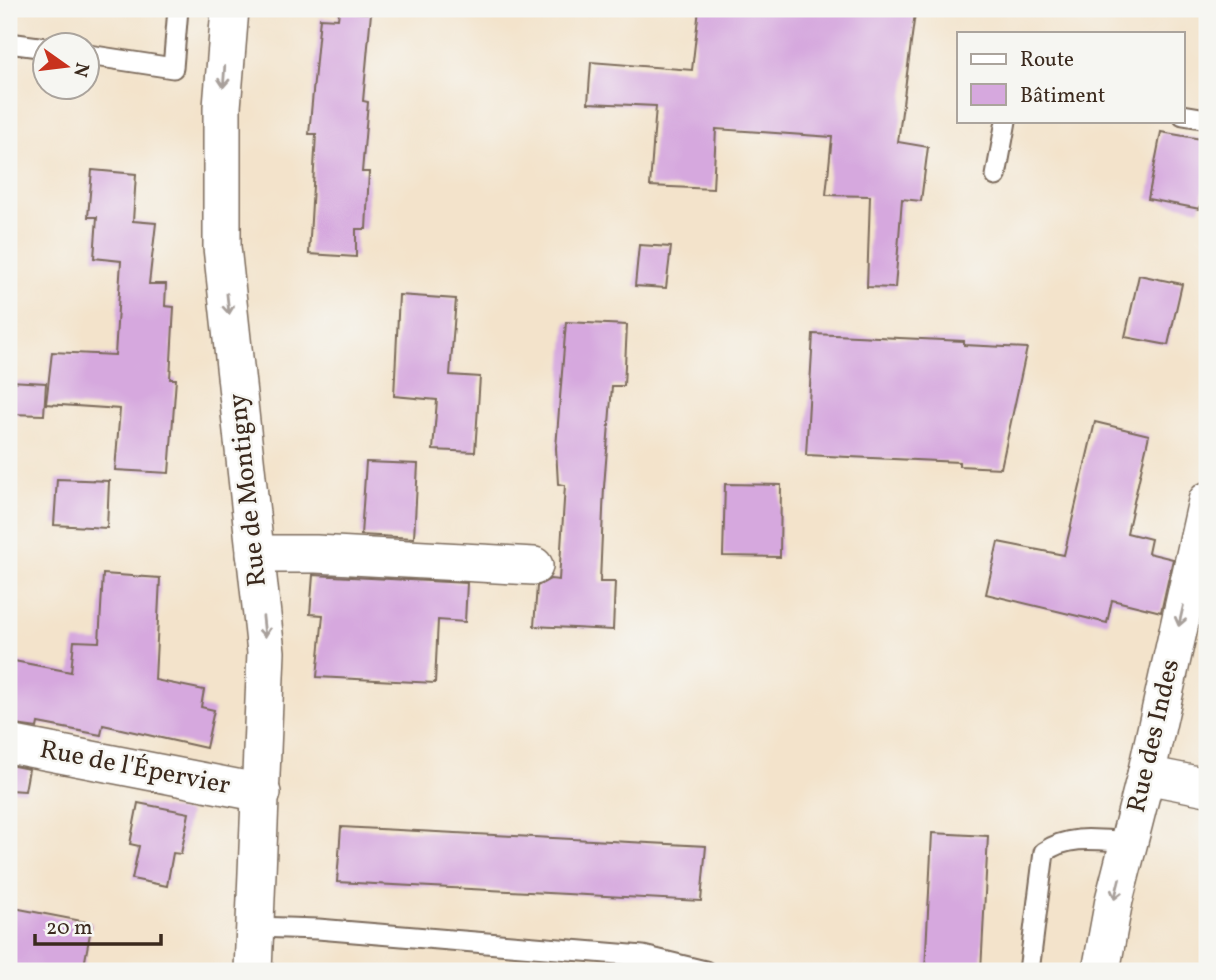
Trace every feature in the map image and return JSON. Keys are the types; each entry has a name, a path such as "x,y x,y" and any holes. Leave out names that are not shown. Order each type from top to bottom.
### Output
{"street":[{"name":"Rue de Montigny","path":"230,9 222,107 222,247 267,652 253,971"},
{"name":"Rue des Indes","path":"1101,971 1128,842 1146,775 1207,502"},
{"path":"255,554 316,554 534,566"},
{"name":"Rue de l'Épervier","path":"9,744 262,793"},
{"path":"1146,775 1207,787"}],"lane":[{"path":"102,57 173,68 178,9"},
{"path":"9,43 32,46"},
{"path":"1184,115 1207,119"},
{"path":"996,176 1006,122"},
{"path":"1029,971 1044,852 1055,844 1076,839 1128,842"},
{"path":"256,927 318,929 643,956 705,971"}],"building":[{"path":"699,9 910,9 909,12 915,13 898,142 928,147 921,201 902,199 895,288 867,287 870,196 826,195 832,137 716,129 713,189 650,186 656,106 588,103 591,62 692,70"},
{"path":"339,11 371,13 363,101 368,102 362,172 369,172 366,229 356,229 356,257 309,254 316,134 309,134 320,18 338,19"},
{"path":"1161,132 1207,140 1207,170 1200,209 1148,199"},
{"path":"92,170 136,174 133,221 156,223 149,284 166,284 165,306 174,307 170,379 176,379 169,473 115,470 120,409 46,404 52,352 115,355 121,261 94,258 97,217 88,217"},
{"path":"639,245 671,247 666,288 635,286"},
{"path":"1139,275 1182,284 1168,345 1125,337"},
{"path":"399,295 456,299 450,375 480,377 475,452 433,450 437,400 394,396"},
{"path":"566,322 627,325 624,386 612,386 604,487 600,582 615,582 613,630 534,626 537,586 550,579 559,580 565,485 558,484 556,448"},
{"path":"813,334 964,341 964,345 1027,348 1001,468 959,466 959,462 806,455"},
{"path":"9,381 46,383 44,415 9,414"},
{"path":"1095,422 1149,435 1127,533 1151,539 1148,553 1173,559 1161,612 1112,600 1107,623 986,594 998,542 1064,555"},
{"path":"366,462 418,464 414,538 361,535"},
{"path":"57,479 109,481 107,528 54,525"},
{"path":"725,484 781,485 780,557 723,556"},
{"path":"103,574 160,578 155,680 204,690 201,707 214,710 206,748 103,725 101,735 38,723 37,728 9,724 9,660 71,672 74,641 99,642"},
{"path":"313,575 467,583 465,622 438,620 435,683 317,677 323,615 310,614"},
{"path":"9,765 29,769 25,791 9,790"},
{"path":"138,803 189,813 181,854 173,853 167,886 132,879 139,846 130,844"},
{"path":"341,827 706,846 701,901 337,882"},
{"path":"932,833 988,836 981,971 925,971"},
{"path":"9,907 92,923 83,971 9,971"}]}
